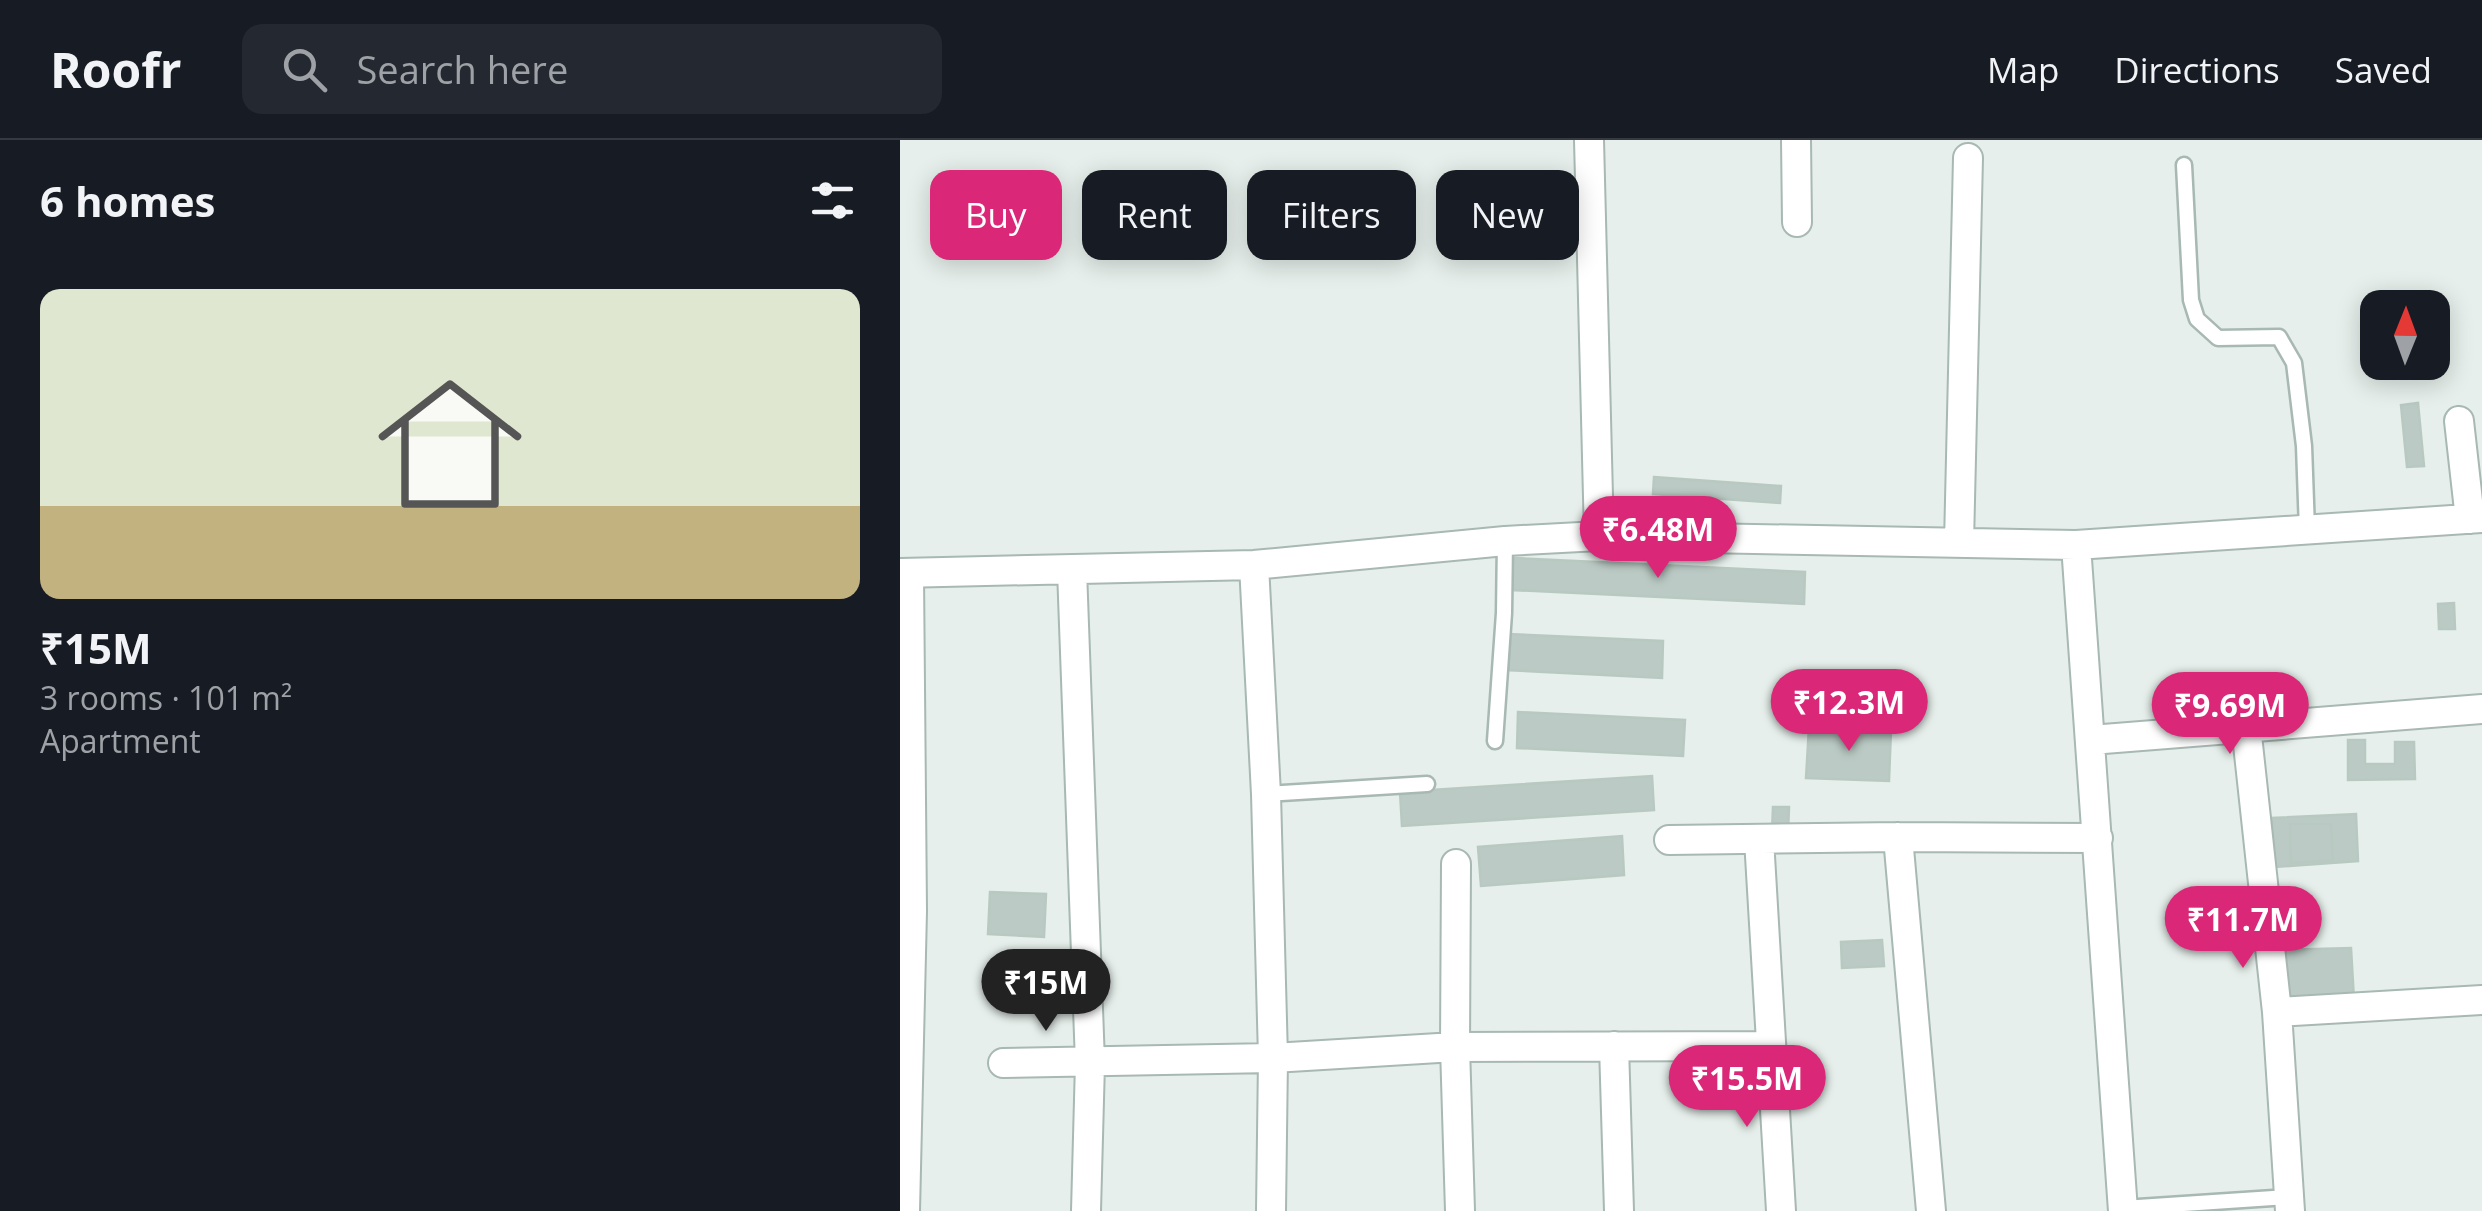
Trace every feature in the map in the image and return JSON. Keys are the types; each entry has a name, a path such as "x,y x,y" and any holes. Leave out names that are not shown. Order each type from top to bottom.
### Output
{"street":[{"path":"1589,140 1600,536"},
{"path":"1796,140 1797,222"},
{"path":"1959,543 1968,158"},
{"path":"905,1211 905,574 1254,566 1505,541 1600,536 2076,545 2476,518 2459,421"},
{"path":"2076,545 2123,1209"},
{"path":"1254,566 1266,794 1273,1058 1271,1211"},
{"path":"1072,570 1090,1063 1086,1211"},
{"path":"2091,740 2482,709"},
{"path":"2246,726 2276,1012 2289,1204"},
{"path":"1898,837 1931,1211"},
{"path":"1759,838 1781,1211"},
{"path":"1669,840 2098,838"},
{"path":"1456,864 1455,1046 1460,1211"},
{"path":"2276,1012 2482,1000"},
{"path":"1003,1064 1273,1058 1455,1046 1771,1046"},
{"path":"1614,1046 1619,1211"}],"lane":[{"path":"2184,166 2191,300 2196,320 2218,338 2278,337 2294,363 2304,446 2308,530"},
{"path":"1495,741 1505,541"},
{"path":"1266,794 1427,784"},
{"path":"2123,1209 2289,1204"}],"building":[{"path":"2418,403 2424,466 2407,467 2401,405"},
{"path":"1654,477 1781,486 1780,503 1653,494"},
{"path":"1513,558 1805,572 1804,604 1511,590"},
{"path":"2454,603 2455,629 2439,629 2438,604"},
{"path":"1507,634 1663,641 1662,678 1505,670"},
{"path":"1518,712 1685,720 1683,756 1517,748"},
{"path":"1809,727 1891,730 1889,781 1806,778"},
{"path":"2348,740 2365,740 2365,764 2395,764 2395,742 2414,742 2415,779 2348,780"},
{"path":"1652,776 1654,810 1402,826 1400,792"},
{"path":"1773,807 1789,807 1788,833 1772,832"},
{"path":"2356,814 2358,861 2275,867 2272,818"},
{"path":"2290,824 2331,824 2333,860 2291,863"},
{"path":"1622,836 1624,875 1481,886 1478,847"},
{"path":"990,892 1046,894 1044,937 988,934"},
{"path":"1882,940 1884,966 1842,968 1841,942"},
{"path":"2351,948 2354,1000 2281,1006 2279,950"}]}
